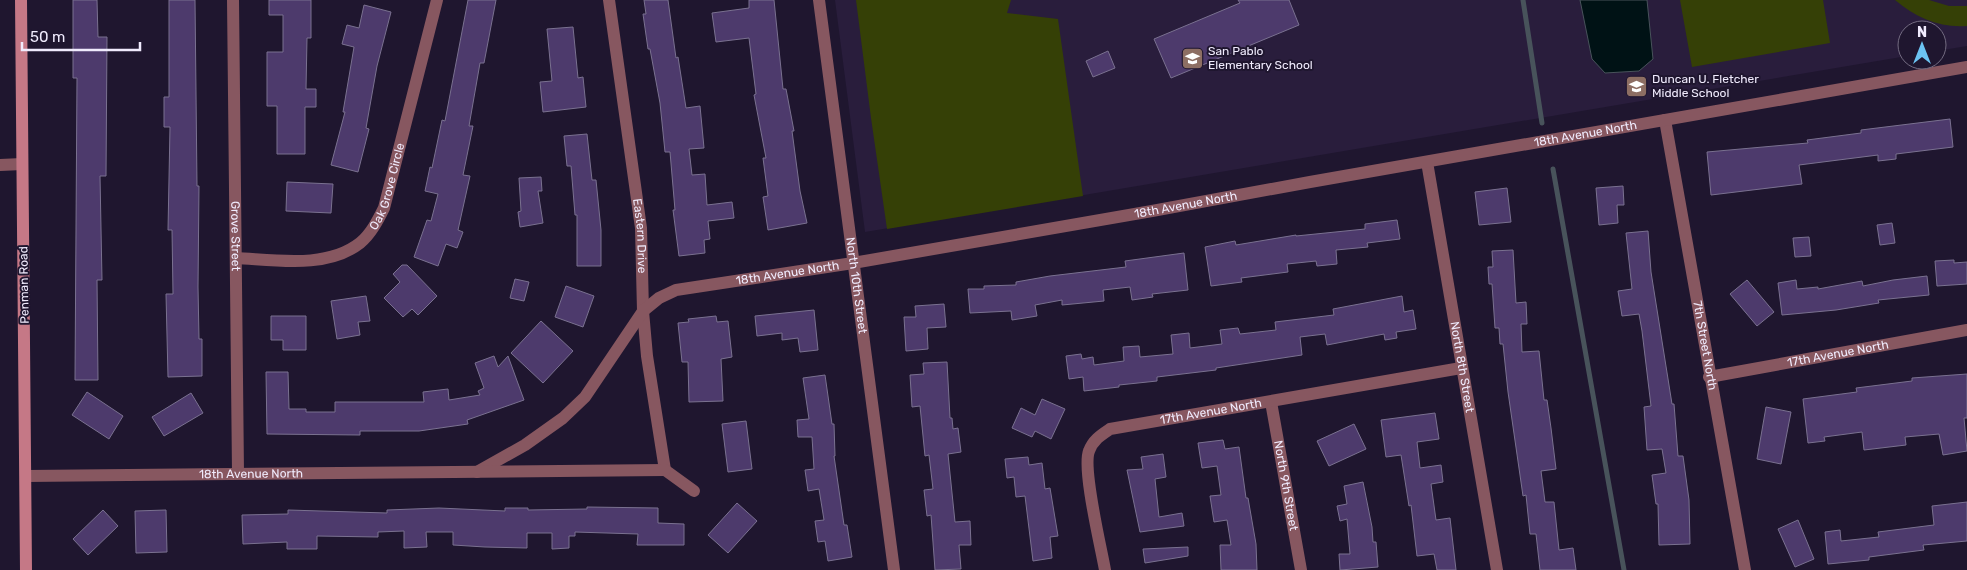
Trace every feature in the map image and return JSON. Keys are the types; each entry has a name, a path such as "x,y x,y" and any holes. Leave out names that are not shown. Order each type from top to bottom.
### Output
{"street":[{"name":"Penman Road","path":"21,0 26,570"},
{"name":"Grove Street","path":"233,0 238,473"},
{"name":"Oak Grove Circle","path":"236,258 323,259 346,252 362,242 375,226 384,208 436,0"},
{"name":"Eastern Drive","path":"608,0 641,228 643,311 647,356 665,470"},
{"name":"North 10th Street","path":"819,0 894,570"},
{"name":"18th Avenue North","path":"477,472 526,444 563,418 585,397 643,311 659,298 676,290 853,263 1967,67"},
{"name":"7th Street North","path":"1665,120 1745,570"},
{"name":"North 8th Street","path":"1427,162 1497,570"},
{"path":"0,165 22,164"},
{"name":"17th Avenue North","path":"1709,376 1967,330"},
{"name":"17th Avenue North","path":"1105,570 1088,475 1088,452 1096,438 1110,429 1461,368"},
{"name":"North 9th Street","path":"1271,402 1301,570"},
{"path":"665,470 694,491"},
{"name":"18th Avenue North","path":"26,476 665,470"}],"shaded area":[{"name":"San Pablo Elementary School","path":"835,0 1967,0 1967,46 1947,49 1947,20 1897,20 1897,58 865,232"},
{"path":"1580,0 1647,0 1653,59 1639,71 1605,73 1592,59"}],"green space":[{"path":"856,0 1011,0 1007,13 1058,19 1083,196 887,229"},
{"path":"1680,0 1823,0 1830,43 1692,67"},
{"path":"1895,0 1929,0 1949,6 1967,6 1967,26 1947,25 1947,20 1929,20 1920,17"}],"building":[{"path":"73,0 97,0 98,37 107,37 106,176 100,176 102,280 97,280 98,380 75,380 77,78 73,78"},
{"path":"169,0 195,0 197,186 199,186 198,287 199,339 202,339 202,376 168,377 166,294 173,294 172,230 168,230 170,127 164,127 164,97 169,97"},
{"path":"269,0 311,0 311,38 307,38 306,89 316,89 316,107 305,107 305,154 277,154 277,106 267,106 267,52 283,52 283,15 269,15"},
{"path":"468,0 496,0 484,63 480,63 469,126 473,126 463,175 470,176 458,230 463,232 457,248 446,244 438,266 414,257 427,220 431,221 438,194 425,191 442,120 445,121"},
{"path":"644,0 668,0 676,58 678,57 686,108 700,106 704,148 689,149 692,175 705,174 707,205 732,202 734,218 708,221 710,239 704,240 705,253 679,256 673,210 675,210 670,152 665,152 660,103 650,49 648,49 643,14 646,14"},
{"path":"749,0 774,0 783,89 786,89 794,131 792,131 800,191 807,223 768,230 763,197 768,196 763,158 766,158 754,95 756,94 749,38 716,42 712,13 749,8"},
{"path":"1238,0 1289,0 1299,25 1171,78 1154,39 1240,3"},
{"path":"364,5 391,12 377,66 366,128 369,129 358,172 331,165 345,112 343,112 354,47 342,44 347,25 359,28"},
{"path":"573,27 578,78 583,77 586,107 543,112 540,82 552,81 547,29"},
{"path":"1108,51 1115,68 1093,77 1086,61"},
{"path":"1950,119 1953,147 1896,154 1896,159 1878,161 1878,155 1799,165 1802,184 1711,195 1707,152 1808,143 1807,140 1861,133 1861,130"},
{"path":"587,134 592,180 596,180 601,230 601,266 577,266 577,215 575,215 571,166 567,166 564,136"},
{"path":"541,177 542,191 538,191 543,223 520,227 518,212 521,211 519,178"},
{"path":"287,182 333,184 331,213 286,211"},
{"path":"1623,186 1624,205 1617,205 1618,223 1599,225 1596,188"},
{"path":"1507,188 1511,222 1479,225 1475,192"},
{"path":"1397,220 1400,239 1367,243 1368,247 1336,250 1337,264 1317,266 1316,261 1287,264 1288,272 1241,278 1242,282 1211,286 1205,247 1235,241 1236,245 1296,235 1365,229 1365,224"},
{"path":"1892,223 1895,243 1880,245 1877,225"},
{"path":"1648,231 1651,272 1672,404 1674,404 1678,456 1683,456 1689,500 1690,544 1659,545 1658,504 1656,504 1652,475 1666,473 1662,449 1647,450 1644,407 1651,406 1639,314 1622,316 1618,291 1632,289 1626,233"},
{"path":"1809,237 1811,256 1795,257 1793,238"},
{"path":"1513,250 1516,303 1526,302 1527,324 1521,324 1522,352 1539,351 1544,400 1547,400 1551,428 1556,469 1541,471 1545,502 1554,502 1559,550 1573,548 1576,570 1540,570 1536,534 1530,534 1526,495 1523,496 1508,392 1503,344 1500,344 1499,328 1495,328 1492,284 1489,284 1488,267 1493,267 1492,251"},
{"path":"1184,253 1188,290 1152,294 1153,297 1132,300 1130,287 1103,290 1104,301 1062,305 1062,300 1035,305 1037,316 1012,320 1011,311 970,313 968,289 984,289 984,286 1016,285 1016,282 1050,276 1126,267 1125,261"},
{"path":"1954,260 1954,263 1967,262 1967,284 1937,286 1935,261"},
{"path":"402,265 407,265 437,296 418,315 412,309 403,317 384,298 400,282 393,274"},
{"path":"1927,276 1929,295 1878,300 1879,303 1836,310 1782,315 1778,283 1796,280 1797,289 1818,287 1818,289 1862,281 1863,286"},
{"path":"515,279 529,282 524,301 510,298"},
{"path":"1747,280 1774,312 1757,326 1730,294"},
{"path":"566,286 594,296 583,327 555,317"},
{"path":"366,296 370,321 358,322 360,335 337,339 331,301"},
{"path":"1402,296 1404,312 1413,310 1416,329 1396,332 1397,338 1385,340 1384,334 1327,345 1325,334 1300,337 1302,355 1216,368 1216,370 1157,377 1157,381 1119,385 1119,387 1084,391 1083,377 1069,379 1066,356 1081,354 1082,359 1093,357 1094,365 1124,361 1123,347 1139,346 1140,357 1173,354 1171,335 1189,333 1190,348 1222,344 1220,330 1238,328 1240,334 1276,330 1275,322 1334,315 1333,309"},
{"path":"944,304 946,327 927,328 928,349 906,351 904,317 916,317 915,306"},
{"path":"814,310 818,350 800,352 798,338 782,340 782,333 757,336 755,316"},
{"path":"271,316 306,316 306,350 283,350 283,340 271,340"},
{"path":"716,316 717,322 728,321 732,357 721,359 723,401 689,402 688,362 682,362 678,323 689,322 688,319"},
{"path":"541,321 573,351 543,383 511,353"},
{"path":"494,356 498,367 508,356 524,400 467,420 468,424 419,431 360,431 360,435 267,434 266,372 288,372 289,409 306,409 306,412 335,412 335,402 424,402 423,392 448,389 449,400 480,395 478,391 484,388 475,363"},
{"path":"947,362 950,418 952,418 953,429 958,428 961,452 948,454 955,522 970,521 971,545 959,545 961,569 935,570 931,515 927,516 924,490 933,489 929,455 925,456 920,406 912,407 910,375 924,374 923,363"},
{"path":"1967,374 1967,418 1964,418 1967,451 1943,455 1939,434 1905,437 1906,445 1864,450 1862,432 1824,437 1825,441 1808,443 1803,399 1857,392 1856,388 1912,381 1912,378"},
{"path":"825,375 832,424 834,424 834,456 844,525 847,525 852,557 828,561 825,541 818,542 815,521 824,520 819,489 808,491 805,470 814,469 812,437 798,437 797,420 809,419 803,378"},
{"path":"87,392 123,416 109,439 72,415"},
{"path":"191,393 203,413 164,436 152,417"},
{"path":"1042,399 1065,409 1051,439 1035,431 1032,437 1012,428 1021,408 1035,415"},
{"path":"1766,407 1791,412 1781,464 1757,459"},
{"path":"1435,413 1439,439 1417,442 1420,468 1441,465 1443,482 1431,484 1436,520 1450,518 1456,570 1437,570 1434,554 1417,556 1411,505 1409,506 1401,455 1386,457 1381,420"},
{"path":"746,421 752,469 728,472 722,424"},
{"path":"1354,424 1366,449 1329,466 1317,441"},
{"path":"1223,440 1225,449 1239,447 1246,498 1248,498 1256,544 1257,570 1221,570 1220,545 1231,545 1227,520 1214,522 1210,496 1221,495 1217,466 1202,468 1198,443"},
{"path":"1163,454 1166,477 1155,479 1159,517 1182,513 1184,526 1140,532 1127,470 1143,469 1141,457"},
{"path":"1028,457 1029,465 1042,463 1045,489 1050,488 1058,536 1050,537 1052,558 1033,561 1025,496 1016,497 1014,477 1007,478 1005,459"},
{"path":"1363,482 1373,542 1376,542 1378,567 1340,570 1339,554 1350,554 1347,519 1340,521 1337,506 1347,504 1344,486"},
{"path":"1967,502 1967,541 1923,545 1924,550 1869,557 1869,560 1828,564 1825,532 1840,530 1841,541 1879,537 1878,532 1934,525 1932,506"},
{"path":"737,503 757,521 728,553 708,535"},
{"path":"587,507 658,508 658,523 684,524 684,545 637,545 638,534 575,532 575,536 569,536 569,548 552,549 552,533 527,533 527,548 485,547 453,545 453,532 426,532 427,547 404,548 404,531 378,532 378,537 317,536 317,549 287,549 287,542 243,544 242,515 288,514 288,510 387,513 387,510 439,508 505,511 505,508 528,508 528,510 587,509"},
{"path":"103,510 118,526 88,555 73,539"},
{"path":"166,510 167,552 136,553 135,511"},
{"path":"1798,520 1814,559 1795,567 1778,529"},
{"path":"1188,547 1188,556 1145,563 1143,549"}],"waterway":[{"path":"1523,0 1542,123"},
{"path":"1553,169 1624,570"}],"place":[{"name":"San Pablo Elementary School","path":"1192,58"},
{"name":"Duncan U. Fletcher Middle School","path":"1636,86"}]}
